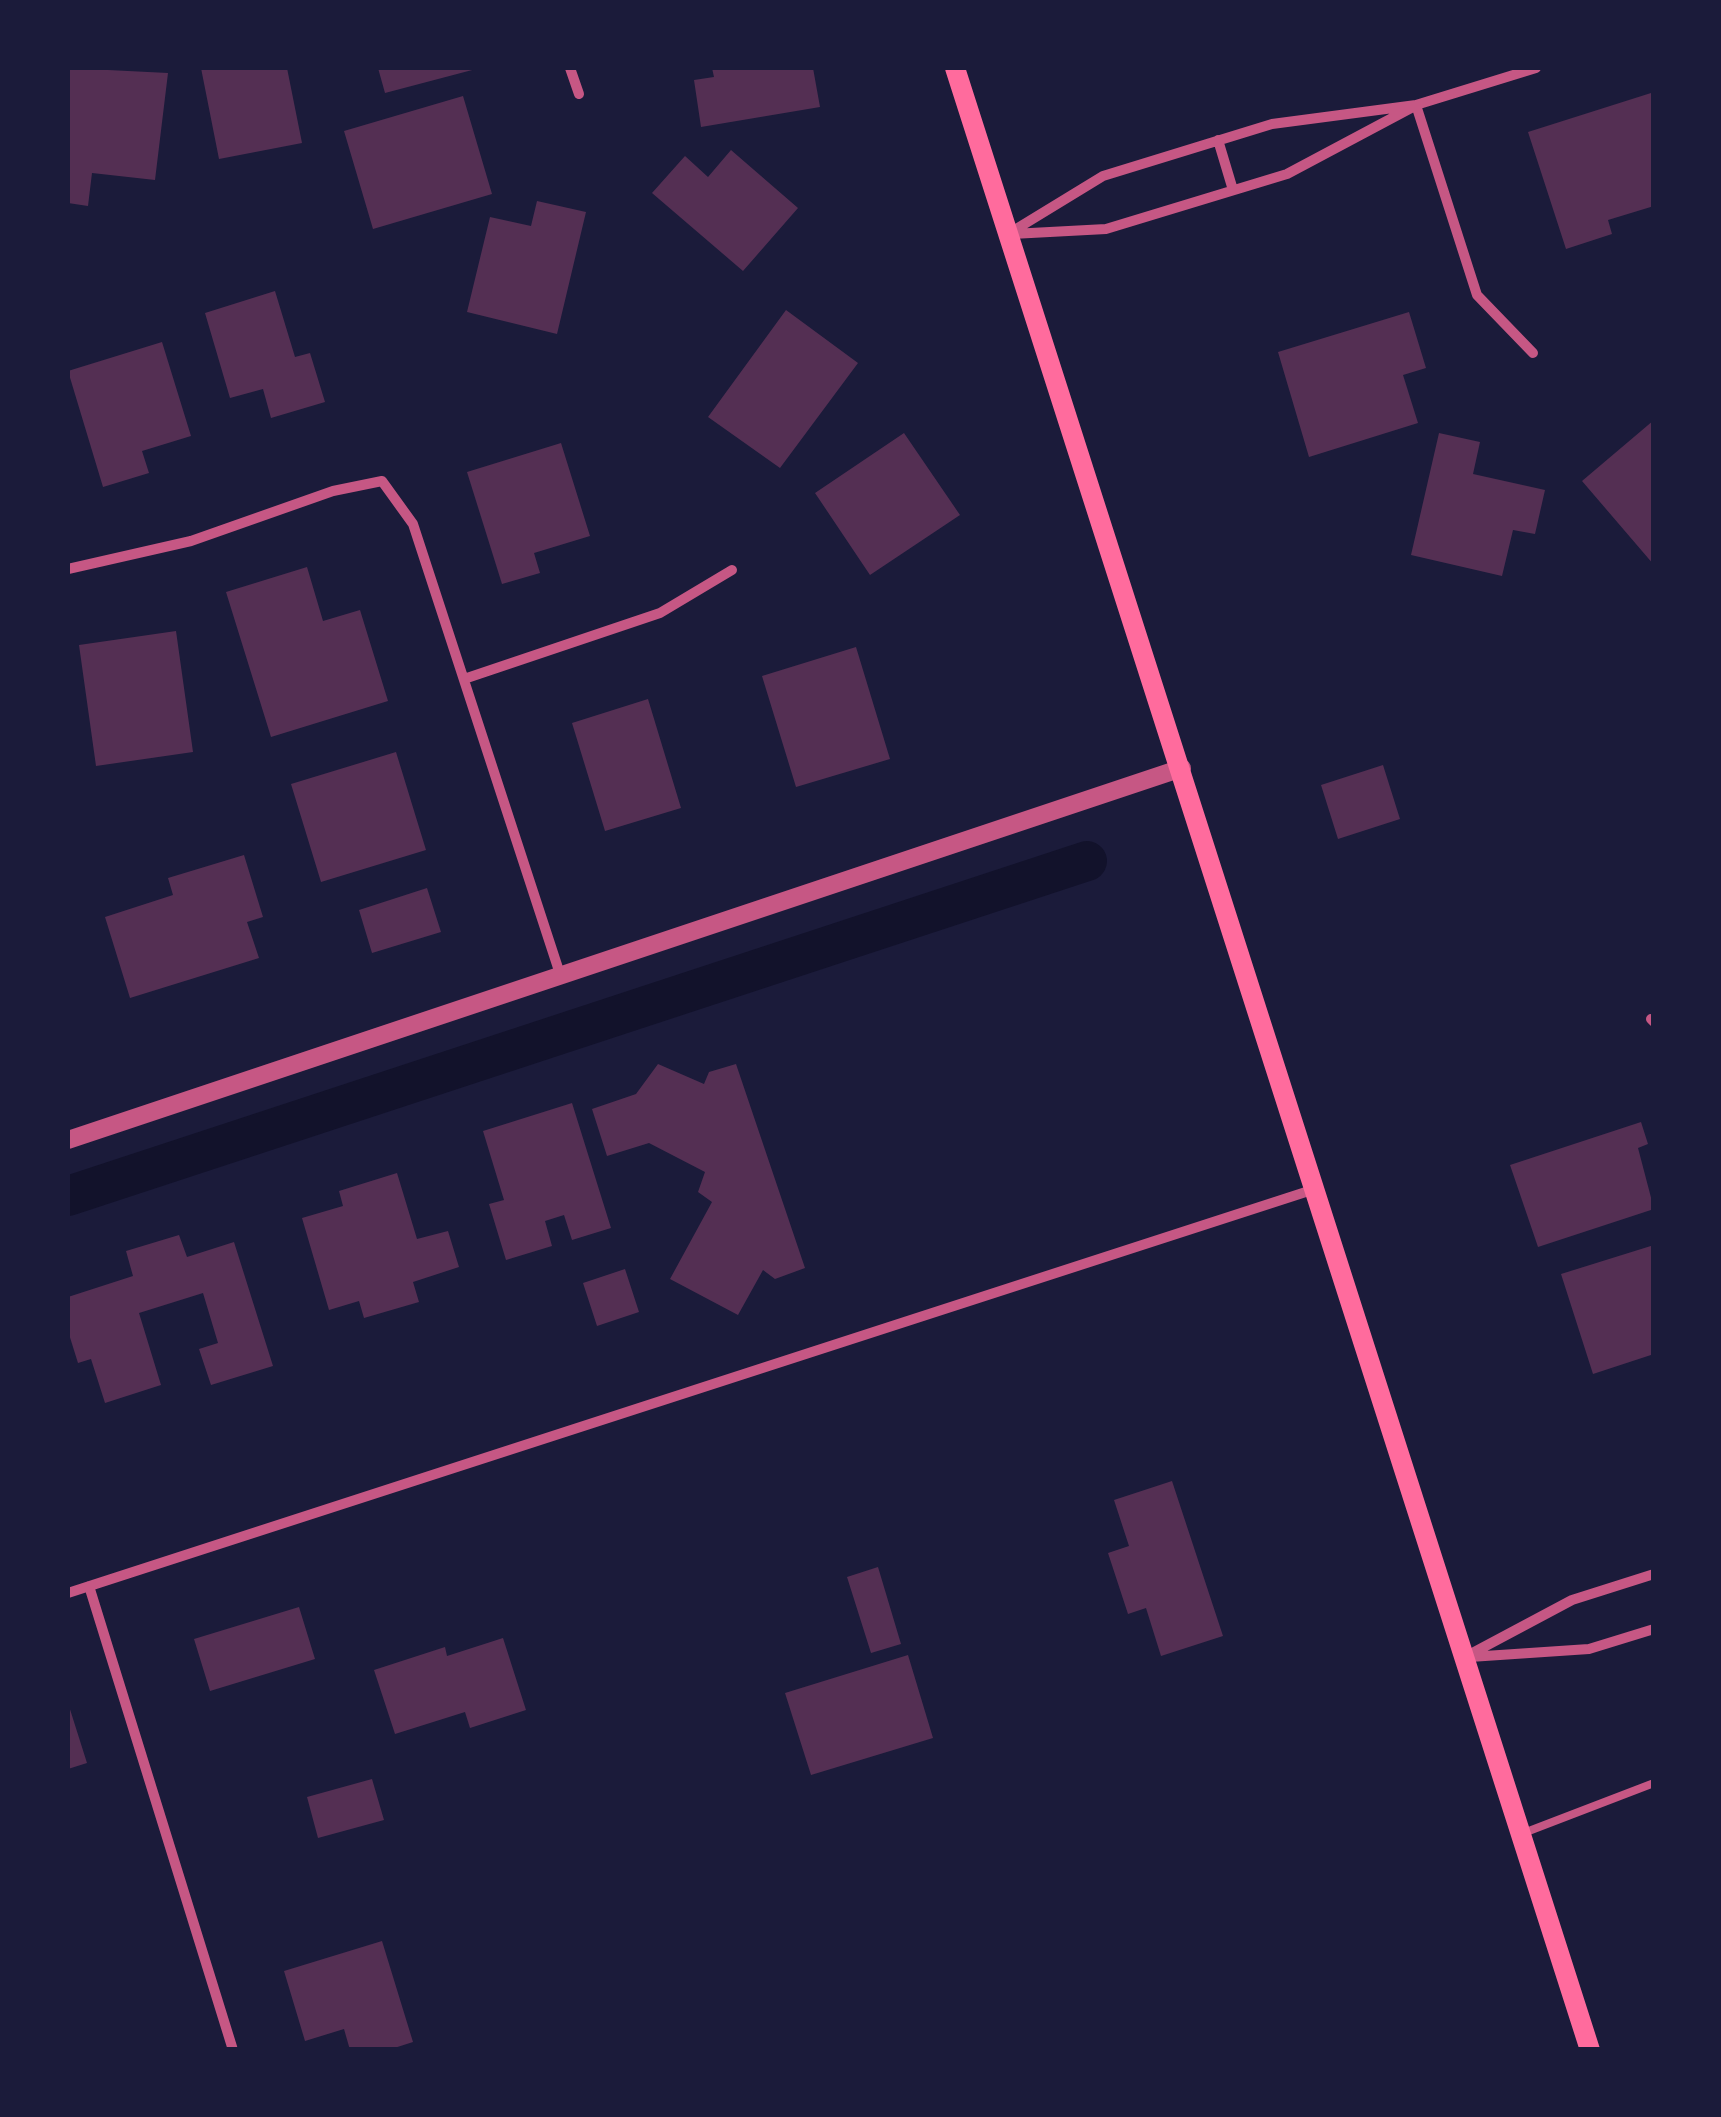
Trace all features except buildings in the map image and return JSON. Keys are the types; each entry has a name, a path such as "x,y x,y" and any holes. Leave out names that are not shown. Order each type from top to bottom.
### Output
{"main road":[{"path":"954,68 1182,768 1590,2050"}],"street":[{"path":"570,68 579,94"},
{"path":"1008,234 1088,182 1218,140 1272,124 1416,105 1536,68"},
{"path":"1008,234 1106,229 1287,174 1416,105"},
{"path":"1416,105 1477,296 1533,352"},
{"path":"1218,140 1233,190"},
{"path":"68,569 191,541 333,491 382,481 413,524 560,974"},
{"path":"464,679 660,613 732,570"},
{"path":"68,1140 1182,768"},
{"path":"68,1593 1315,1190"},
{"path":"1464,1657 1572,1600 1654,1574"},
{"path":"89,1586 233,2050"},
{"path":"1464,1657 1589,1649 1654,1629"}],"lane":[{"path":"1521,1834 1654,1783"}],"waterway":[{"path":"68,1196 1087,861"}]}
